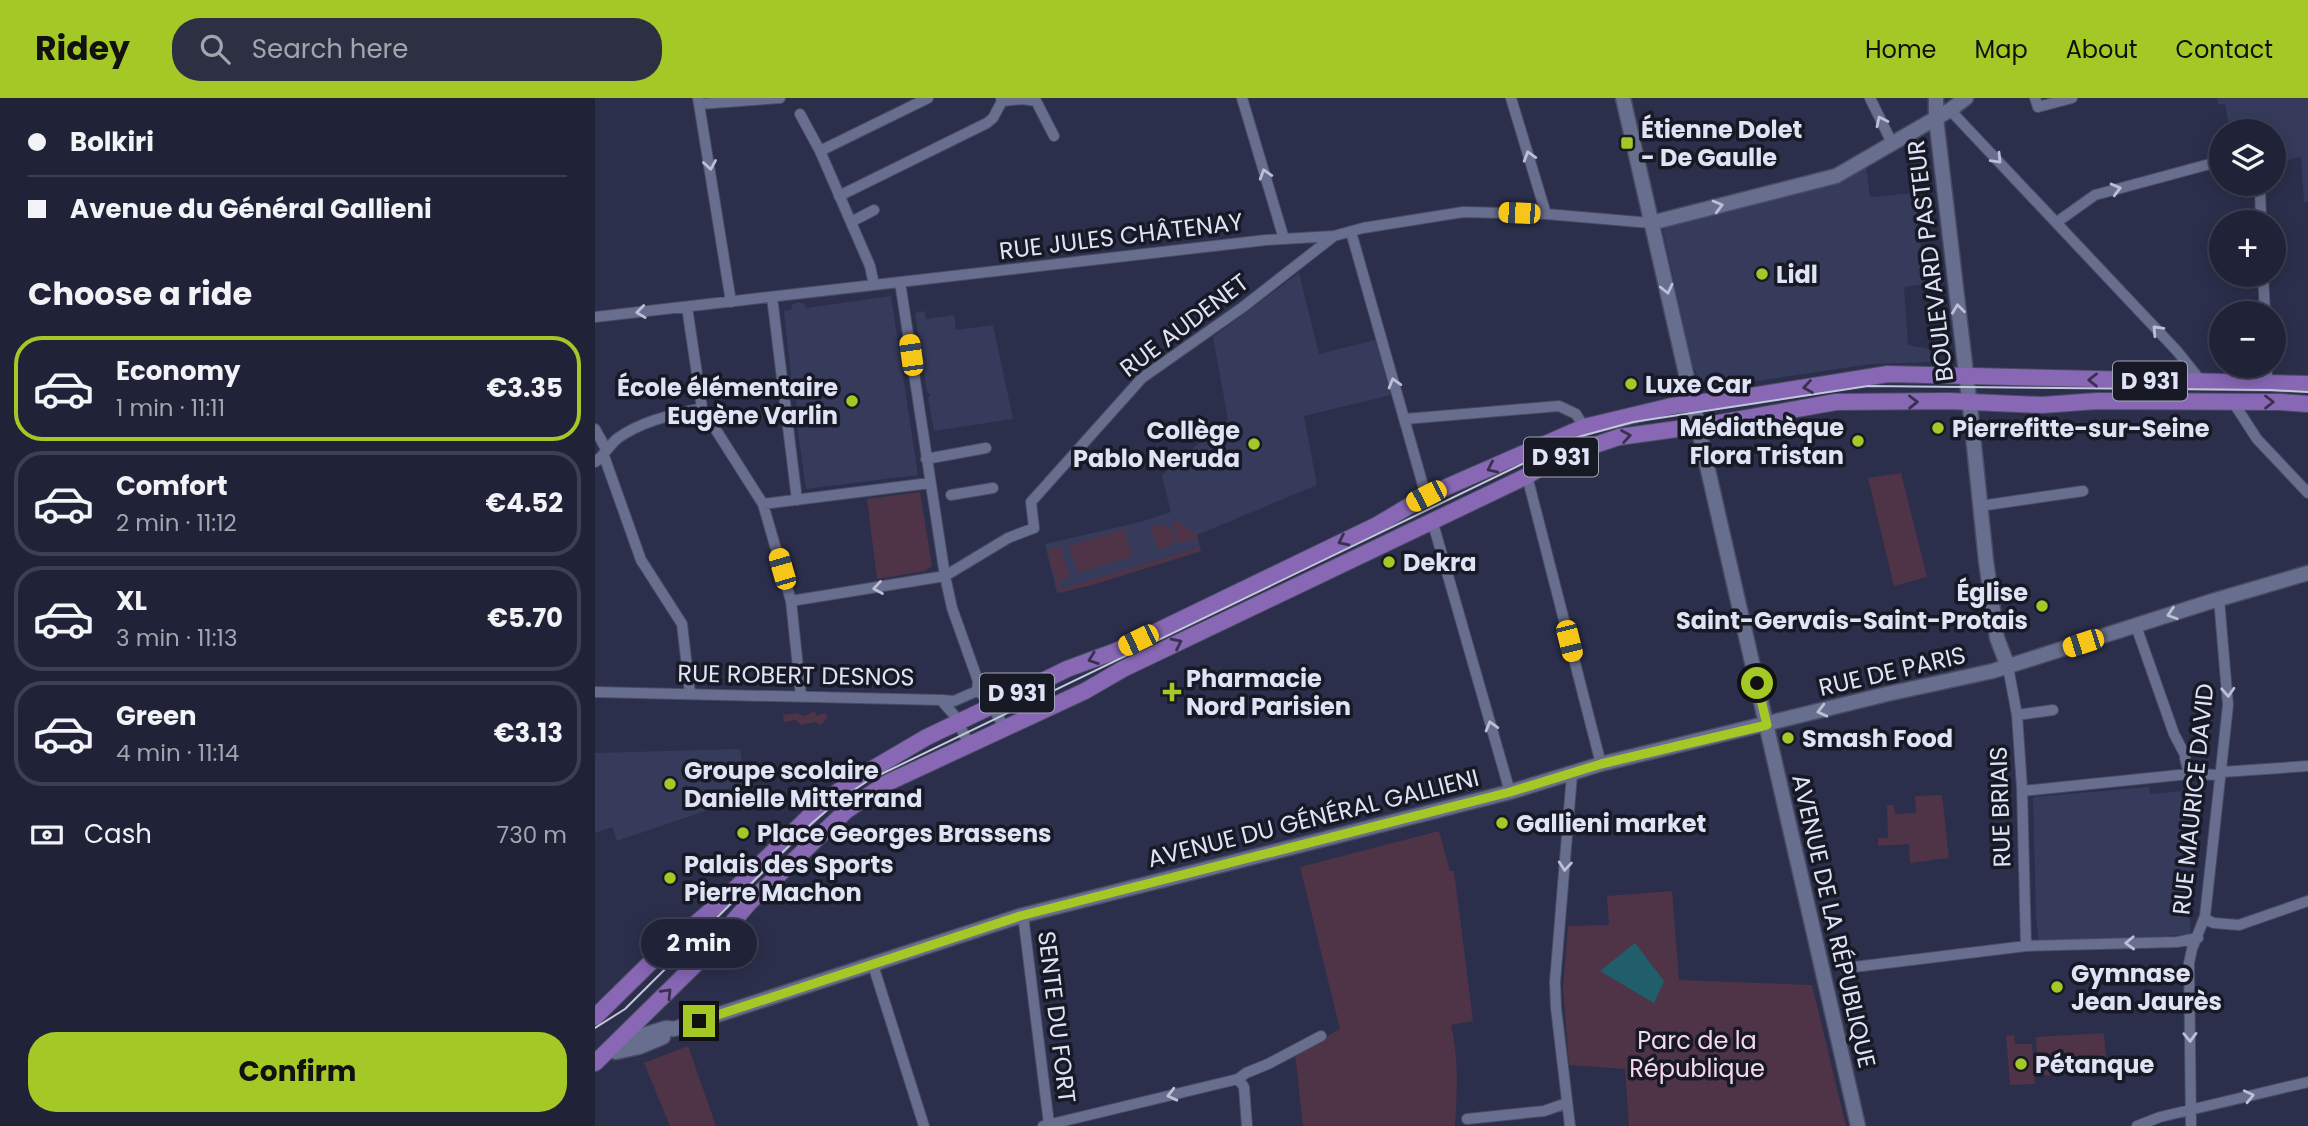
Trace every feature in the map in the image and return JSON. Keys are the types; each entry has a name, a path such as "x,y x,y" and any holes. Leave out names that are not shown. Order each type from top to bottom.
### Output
{"main road":[{"name":"D 931","path":"595,1017 673,942 730,894 825,801 857,778 927,737 1067,669 1116,651 1377,525 1426,496 1584,427 1693,402 1751,396 1876,375 2201,382 2234,378"},
{"name":"D 931","path":"2283,378 2308,384"},
{"name":"D 931","path":"601,1053 696,964 749,903 847,810 887,783 1006,730 1123,669 1527,476 1557,458 1619,437 1836,402 1949,401 2042,405 2097,401 2308,404"}],"street":[{"path":"731,302 699,101 780,98"},
{"path":"820,151 928,98"},
{"path":"1242,98 1284,239"},
{"path":"1511,98 1546,214"},
{"name":"AVENUE DE LA RÉPUBLIQUE","path":"1623,98 1858,1126"},
{"path":"1870,98 1892,144"},
{"name":"BOULEVARD PASTEUR","path":"1936,98 1936,118 1980,506 1997,638 2008,667"},
{"path":"1651,223 1836,176 1966,98"},
{"path":"2035,98 2038,107 2072,98"},
{"path":"839,196 986,123 993,118 1002,100 1036,101 1054,136"},
{"path":"1950,110 2177,351 2201,382"},
{"path":"800,114 820,151 851,222 870,266 874,285"},
{"path":"2057,222 2095,195 2209,164"},
{"path":"851,222 874,210"},
{"name":"RUE JULES CHÂTENAY","path":"595,317 1284,239 1335,236 1463,212 1546,214 1651,223"},
{"path":"1351,232 1426,496"},
{"name":"RUE AUDENET","path":"945,576 1008,538 1034,528 1031,502 1143,378 1243,307 1335,236"},
{"path":"900,282 945,576 952,608 978,681 977,691"},
{"path":"772,297 797,500"},
{"path":"687,307 702,408 763,504 791,601 801,696"},
{"path":"2233,402 2257,439 2308,493"},
{"path":"1405,419 1559,406 1576,414 1584,427"},
{"path":"602,455 618,438 650,420 702,408"},
{"path":"595,429 641,559 683,624 690,693"},
{"path":"926,459 986,448"},
{"path":"1527,476 1601,764"},
{"path":"763,504 930,483"},
{"path":"932,498 993,488"},
{"path":"1980,506 2083,491"},
{"path":"1432,520 1510,792"},
{"name":"RUE DE PARIS","path":"1767,725 2008,667 2308,573"},
{"path":"791,601 945,576"},
{"name":"RUE MAURICE DAVID","path":"2190,1126 2189,963 2204,919 2228,705 2219,599"},
{"path":"2136,626 2173,734 2185,755 2189,774"},
{"name":"RUE BRIAIS","path":"2008,667 2017,715 2022,792 2026,946"},
{"path":"977,691 992,706 1006,730"},
{"path":"941,700 954,701 977,691"},
{"name":"RUE ROBERT DESNOS","path":"595,692 941,700 958,722 970,746"},
{"path":"2017,715 2053,710"},
{"name":"AVENUE DU GÉNÉRAL GALLIENI","path":"601,1053 666,1028 674,1029 1023,915 1510,792 1601,764 1767,725"},
{"path":"2022,792 2189,774 2221,774 2308,766"},
{"path":"1570,1126 1555,982 1572,774"},
{"path":"2204,919 2214,923 2239,925 2308,901"},
{"name":"SENTE DU FORT","path":"1023,915 1046,1125"},
{"path":"1854,967 2026,946 2177,942 2198,938"},
{"path":"873,965 924,1126"},
{"path":"1046,1125 1238,1079 1321,1037"},
{"path":"1238,1079 1244,1087 1247,1126"},
{"path":"2137,1126 2159,1117 2308,1082"},
{"path":"1467,1119 1544,1111 1567,1103"}],"shaded area":[{"path":"2217,98 2308,98 2308,202 2304,202 2301,157 2286,161 2286,119 2228,119 2225,104 2218,104"},
{"path":"1866,166 1870,197 1914,193 1925,284 1904,287 1908,345 1929,349 1933,362 1871,364 1709,388 1701,384 1693,366 1663,231 1666,226"},
{"name":"Collège Pablo Neruda","path":"1299,273 1319,354 1375,340 1391,395 1304,416 1317,485 1197,535 1201,551 1092,585 1057,593 1045,544 1171,512 1162,476 1168,468 1228,420 1213,337"},
{"name":"École élémentaire Eugène Varlin","path":"891,296 918,475 806,489 797,425 793,422 798,417 794,385 788,381 791,377 784,311 791,310 792,305 797,302 803,303 806,308"},
{"path":"924,311 926,319 954,315 956,330 993,325 1013,419 934,431 928,398 931,395 927,392 915,313"},
{"name":"Groupe scolaire Danielle Mitterrand","path":"740,749 748,798 617,841 612,827 595,833 595,753"},
{"path":"2149,787 2150,794 2183,791 2184,796 2195,795 2198,836 2188,902 2191,934 2039,945 2033,797"},
{"path":"1635,943 1664,981 1654,1003 1600,971"}],"green space":[{"path":"1901,473 1927,577 1894,586 1868,478"},
{"path":"920,492 932,566 925,571 877,579 867,499"},
{"path":"1176,520 1198,538 1177,544 1176,531 1171,524"},
{"path":"1163,524 1172,530 1175,537 1171,546 1158,550 1151,527"},
{"path":"1124,529 1132,556 1078,573 1069,546"},
{"path":"1060,546 1070,577 1059,580 1062,589 1200,547 1201,551 1059,593 1047,550"},
{"path":"815,711 817,716 824,713 828,716 821,725 815,722 801,725 795,720 784,722 783,715 796,713 804,716"},
{"path":"1942,795 1949,858 1910,863 1909,844 1878,846 1878,838 1888,838 1887,805 1894,805 1895,814 1916,813 1915,796"},
{"path":"1439,831 1450,871 1454,871 1473,1021 1451,1025 1456,1062 1455,1126 1303,1126 1295,1054 1340,1029 1300,867"},
{"name":"Parc de la République","path":"1672,891 1679,980 1812,985 1846,1126 1629,1126 1625,1069 1569,1065 1563,988 1568,926 1609,925 1607,896"},
{"path":"2104,1033 2107,1072 2038,1076 2036,1037"},
{"name":"Pétanque","path":"2014,1035 2015,1044 2032,1044 2035,1084 2010,1085 2006,1036"},
{"path":"688,1046 716,1126 670,1126 644,1063"}],"tram line":[{"path":"595,1028 625,1009 811,824 839,800 869,780 1578,437 1633,422 1868,386 2308,392"}],"place":[{"name":"Étienne Dolet - De Gaulle","path":"1627,143"},
{"name":"Lidl","path":"1762,274"},
{"name":"Luxe Car","path":"1631,384"},
{"name":"École élémentaire Eugène Varlin","path":"852,401"},
{"name":"Pierrefitte-sur-Seine","path":"1938,428"},
{"name":"Médiathèque Flora Tristan","path":"1858,441"},
{"name":"Collège Pablo Neruda","path":"1254,444"},
{"name":"Dekra","path":"1389,562"},
{"name":"Église Saint-Gervais-Saint-Protais","path":"2042,606"},
{"name":"Pharmacie Nord Parisien","path":"1172,692"},
{"name":"Smash Food","path":"1788,738"},
{"name":"Groupe scolaire Danielle Mitterrand","path":"670,784"},
{"name":"Gallieni market","path":"1502,823"},
{"name":"Place Georges Brassens","path":"743,833"},
{"name":"Palais des Sports Pierre Machon","path":"670,878"},
{"name":"Gymnase Jean Jaurès","path":"2057,987"},
{"name":"Pétanque","path":"2021,1064"}],"route":[{"path":"699,1021 1020,916 1209,866 1510,792 1601,764 1767,725 1757,683"}]}
